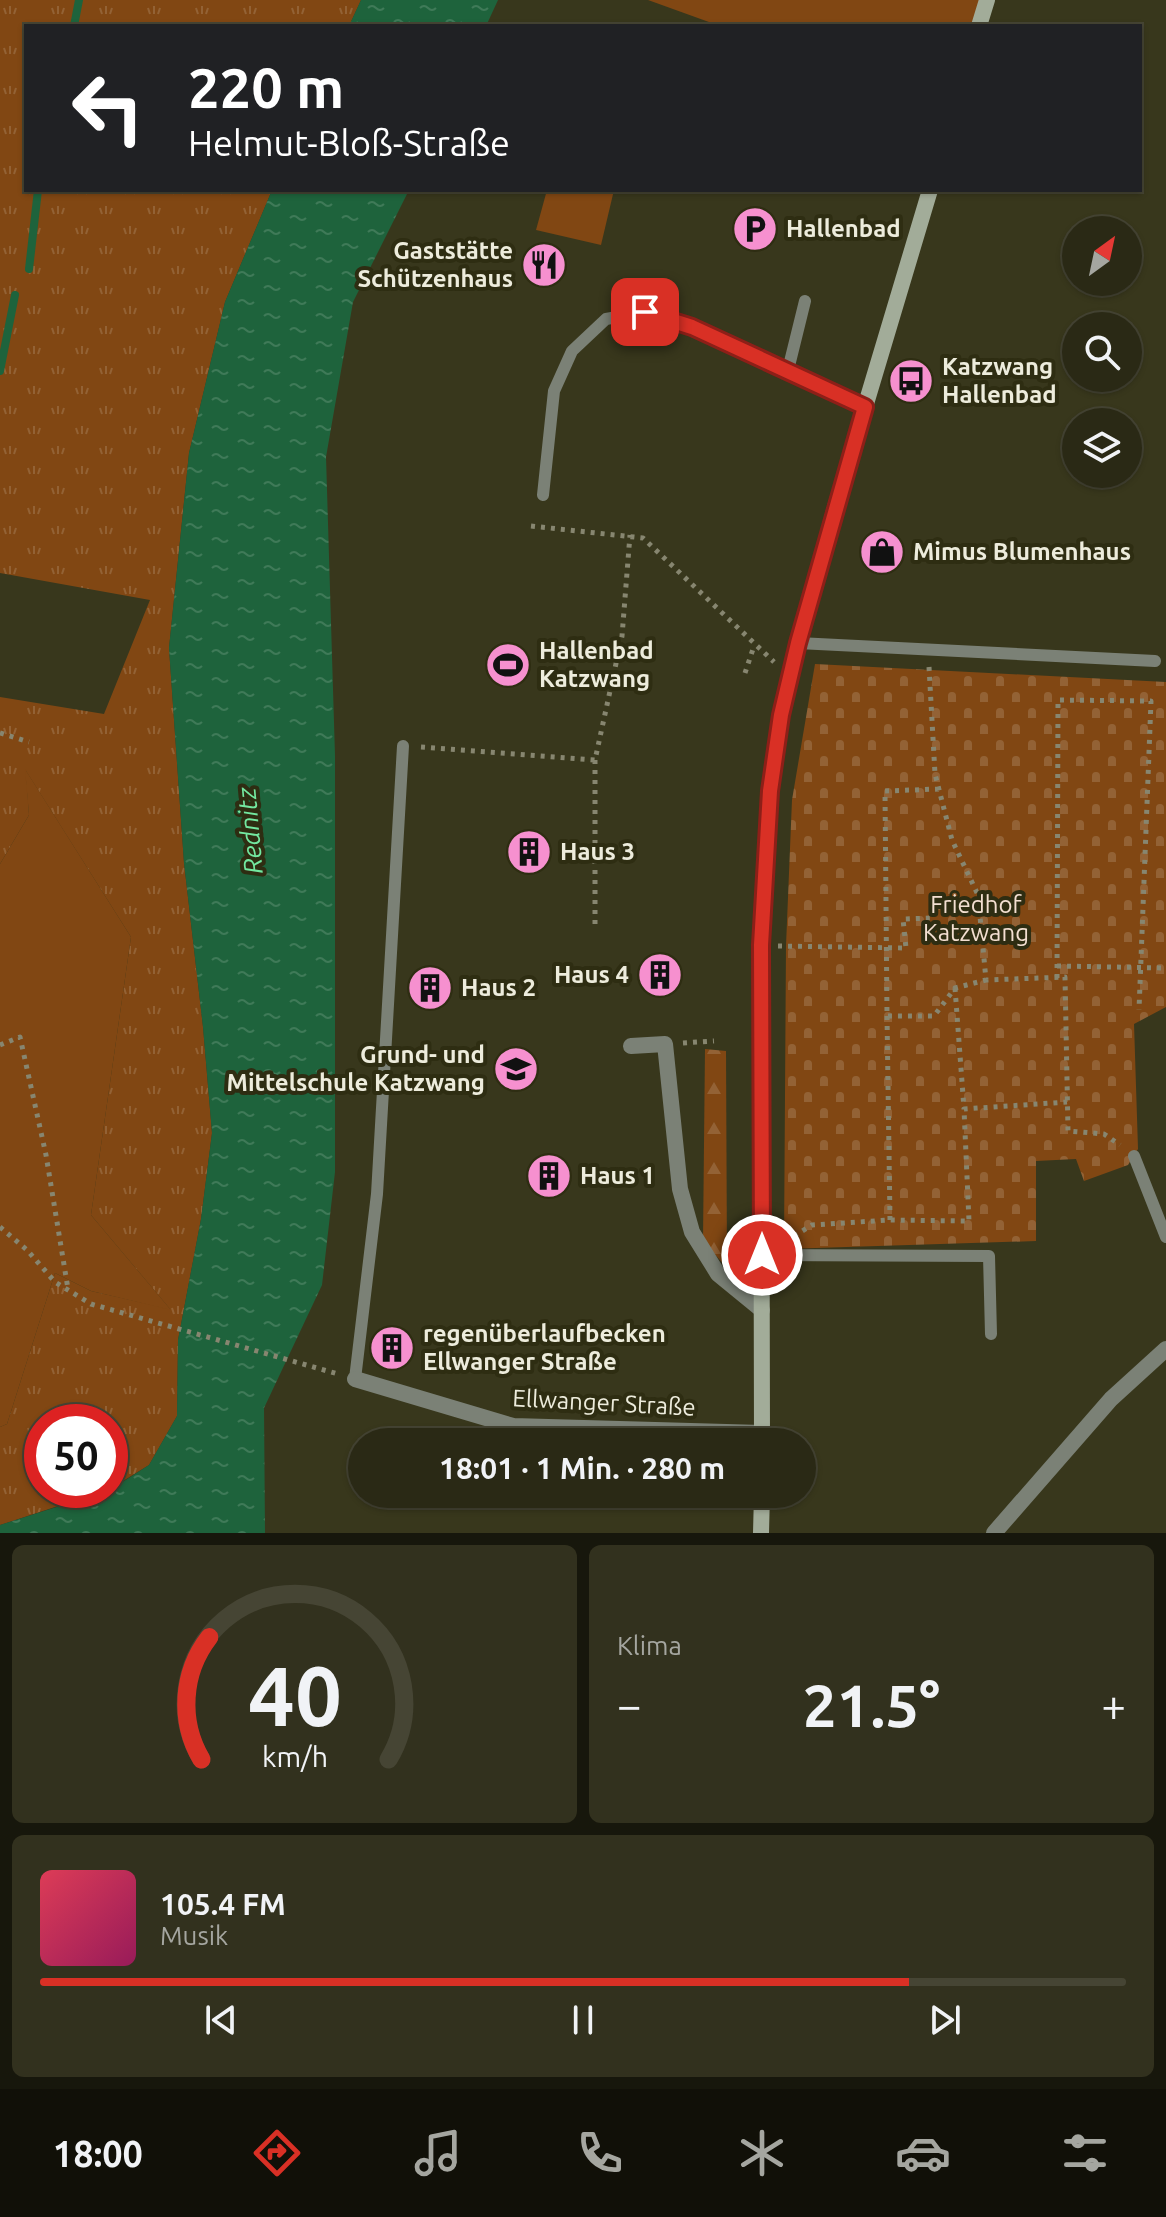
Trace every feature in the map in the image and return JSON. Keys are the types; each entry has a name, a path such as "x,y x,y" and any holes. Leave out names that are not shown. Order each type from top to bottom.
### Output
{"main road":[{"path":"980,24 987,0"},
{"path":"762,1428 761,945 769,802 798,643 929,192"},
{"path":"761,1533 762,1508"}],"street":[{"path":"788,370 865,407"},
{"path":"631,1046 665,1044 680,1189 692,1232 718,1274 762,1310"},
{"path":"994,1533 1111,1399 1166,1349"},
{"name":"Ellwanger Straße","path":"355,1379 513,1426 558,1428"}],"lane":[{"path":"543,495 554,391 572,351 606,319 645,312 692,327 788,370 805,301"},
{"path":"798,643 1155,661"},
{"path":"355,1379 377,1194 403,746"},
{"path":"1134,1156 1166,1237"},
{"path":"762,1255 989,1256 991,1334"}],"path":[{"path":"531,526 643,538 754,646 790,675"},
{"path":"595,930 595,760 622,636 630,535"},
{"path":"745,673 754,646"},
{"path":"930,650 935,774 952,840 978,895 986,980"},
{"path":"1057,978 1058,700 1151,701 1139,1010"},
{"path":"0,733 29,742"},
{"path":"403,746 595,760"},
{"path":"890,1220 885,791 939,789"},
{"path":"761,945 906,948 903,919 929,920"},
{"path":"1057,966 1166,968"},
{"path":"887,1016 934,1016 955,988 986,980 1065,977 1068,1131 1104,1134 1134,1156"},
{"path":"762,1255 812,1225 890,1220 969,1221 955,988"},
{"path":"0,1045 20,1037 46,1155 68,1290"},
{"path":"665,1044 714,1041"},
{"path":"964,1109 1067,1102"},
{"path":"0,1227 27,1250 55,1282 91,1304 322,1369"}],"green space":[{"path":"0,0 361,0 350,24 24,24 24,192 271,192 225,302 189,453 169,648 184,863 212,1133 201,1219 178,1340 177,1416 149,1465 128,1478 128,1404 24,1404 24,1508 52,1508 0,1525 0,1427 7,1424 55,1273 91,1291 170,1309 91,1215 131,937 26,771 29,815 0,864 0,697 104,714 150,600 0,573"},
{"path":"648,0 985,0 979,24 714,24"},
{"path":"546,192 614,192 601,245 536,230"},
{"name":"Friedhof Katzwang","path":"815,664 1166,682 1166,1007 1134,1024 1138,1149 1128,1165 1084,1181 1076,1159 1036,1161 1036,1241 784,1249 786,946 792,800"},
{"path":"25,769 131,937 91,1215 171,1310 91,1291 55,1273 7,1424 0,1427 0,864 29,815"},
{"path":"705,1049 726,1051 727,1268 703,1241"}],"water":[{"path":"361,0 498,0 487,24 350,24"},
{"name":"Rednitz","path":"271,192 408,192 353,302 326,457 335,756 335,1172 322,1285 264,1408 265,1533 0,1533 0,1525 53,1508 128,1508 128,1478 149,1465 177,1416 178,1340 201,1219 212,1133 184,863 169,648 189,453 225,302"}],"waterway":[{"path":"74,24 79,0"},
{"path":"29,269 38,192"},
{"path":"0,371 15,295"}],"place":[{"name":"Hallenbad","path":"755,229"},
{"name":"Gaststätte Schützenhaus","path":"544,265"},
{"name":"Katzwang Hallenbad","path":"911,381"},
{"name":"Mimus Blumenhaus","path":"882,552"},
{"name":"Hallenbad Katzwang","path":"508,665"},
{"name":"Haus 3","path":"529,852"},
{"name":"Haus 4","path":"660,975"},
{"name":"Haus 2","path":"430,988"},
{"name":"Grund- und Mittelschule Katzwang","path":"516,1069"},
{"name":"Haus 1","path":"549,1176"},
{"name":"regenüberlaufbecken Ellwanger Straße","path":"392,1348"}],"route":[{"path":"645,312 692,327 865,407 798,643 781,715 770,791 761,945 762,1255"}]}
